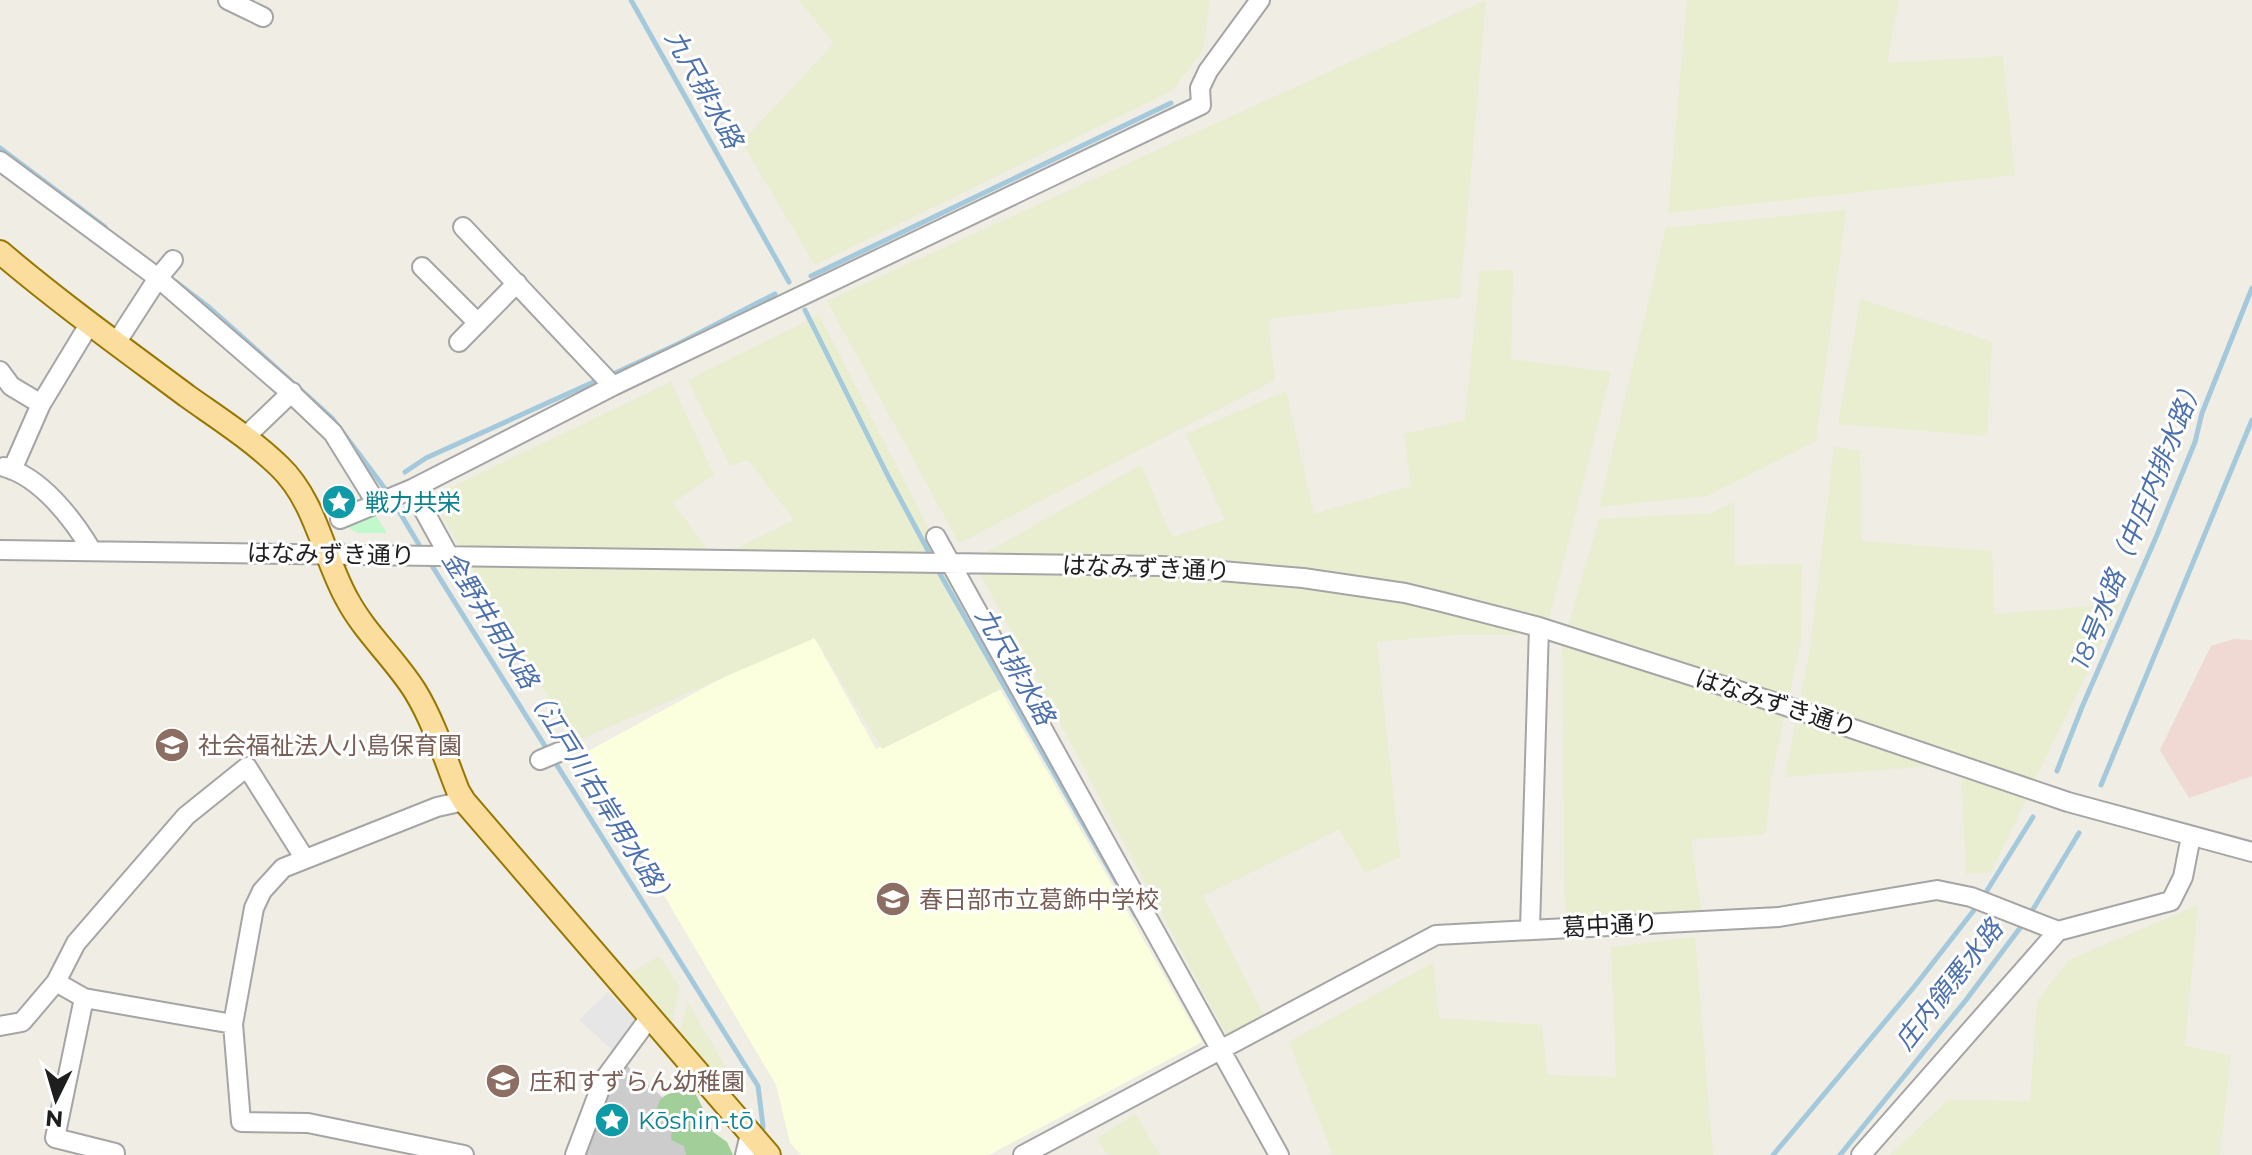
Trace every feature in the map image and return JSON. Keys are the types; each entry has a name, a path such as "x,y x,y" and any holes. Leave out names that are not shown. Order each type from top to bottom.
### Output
{"main road":[{"path":"0,252 279,465 296,485 352,609 401,670 425,709 464,801 650,1017 748,1144 769,1155"}],"street":[{"path":"228,0 263,17"},
{"path":"340,519 391,498 613,386 1201,105 1200,88 1208,71 1260,0"},
{"path":"0,161 164,270 333,433 391,498 449,556"},
{"path":"463,227 613,386"},
{"path":"422,267 478,323"},
{"path":"116,343 164,270"},
{"path":"459,342 517,283"},
{"path":"90,323 6,468 21,472 73,519 92,551"},
{"path":"0,371 11,386 41,404"},
{"path":"244,438 292,392"},
{"path":"936,537 1279,1155"},
{"name":"はなみずき通り","path":"0,550 1163,566 1303,578 1405,593 1539,627 1792,708 2068,802 2252,852"},
{"path":"1530,928 1539,627"},
{"path":"540,760 559,752"},
{"path":"0,1026 22,1022 56,982 76,943 186,816 247,767 305,859"},
{"path":"464,801 437,807 283,868 262,891 254,908 233,1024 241,1122 308,1123 432,1152 464,1155"},
{"path":"1861,1155 2058,931 2171,901 2183,877 2191,836"},
{"name":"葛中通り","path":"1023,1155 1436,935 1779,917 1937,890 1971,897 2058,931"},
{"path":"56,982 84,998 233,1024"},
{"path":"84,998 55,1138 115,1153"},
{"path":"575,1155 603,1081 650,1017"}],"shaded area":[{"path":"798,0 1210,0 1203,50 1173,90 815,265 742,142 834,43"},
{"path":"1486,0 1460,297 1268,319 1275,380 959,543 827,301"},
{"path":"1687,0 1899,0 1887,63 2003,56 2015,175 1668,213"},
{"path":"1846,210 1816,441 1707,496 1599,507 1666,228"},
{"path":"1513,270 1511,359 1611,372 1545,635 1455,635 1377,642 1400,857 1365,873 1339,829 1203,896 1267,1022 1227,1036 973,560 1141,465 1172,537 1225,520 1186,434 1286,391 1314,514 1411,486 1404,434 1465,420 1480,271"},
{"path":"1861,299 1992,342 1987,436 1838,424"},
{"path":"819,315 1009,685 882,749 815,638 574,742 431,497 671,382 714,475 673,503 715,559 794,520 748,460 730,466 688,380"},
{"path":"1834,447 1860,450 1862,541 1992,551 1994,614 2120,604 1991,872 1966,874 1961,764 1785,777 1810,649"},
{"path":"1734,502 1735,565 1802,564 1801,641 1771,779 1766,834 1691,840 1703,923 1565,933 1562,647 1599,519 1712,513"},
{"name":"春日部市立葛飾中学校","path":"810,630 876,749 997,684 1202,1042 989,1155 801,1155 790,1143 776,1085 581,755"},
{"path":"2234,639 2252,640 2252,776 2189,798 2160,750 2211,646"},
{"path":"2198,905 2185,1046 2231,1055 2220,1155 1890,1155 1948,1100 2030,1101 2037,1001 2069,960"},
{"path":"1695,937 1713,1155 1330,1155 1332,1153 1289,1042 1433,963 1439,1018 1542,1025 1547,1075 1616,1077 1611,947"},
{"path":"659,956 680,988 671,1026 626,976"},
{"path":"608,992 636,1021 615,1052 579,1020"},
{"path":"688,1003 731,1076 718,1084 678,1037"},
{"path":"623,1062 727,1155 581,1155"},
{"path":"1135,1114 1160,1155 1107,1155 1097,1138"}],"green space":[{"path":"373,511 387,533 358,533 343,525"},
{"path":"693,1090 713,1132 727,1142 733,1155 686,1155 684,1146 671,1140 672,1119 657,1109 659,1103 666,1095"}],"waterway":[{"name":"九尺排水路","path":"631,0 789,282"},
{"path":"811,276 1171,103"},
{"name":"金野井用水路（江戸川右岸用水路）","path":"0,148 105,227"},
{"name":"金野井用水路（江戸川右岸用水路）","path":"176,282 210,308 332,418 389,494"},
{"name":"18号水路（中庄内排水路）","path":"2057,771 2195,442 2202,413 2252,288"},
{"path":"611,375 775,294"},
{"name":"九尺排水路","path":"805,310 932,558"},
{"path":"405,472 426,458 598,380"},
{"name":"庄内領悪水路","path":"2101,785 2252,420"},
{"name":"金野井用水路（江戸川右岸用水路）","path":"394,503 424,553"},
{"name":"金野井用水路（江戸川右岸用水路）","path":"429,561 758,1086 762,1136"},
{"name":"九尺排水路","path":"936,567 1136,916"},
{"name":"18号水路（中庄内排水路）","path":"1983,897 2033,817"},
{"name":"庄内領悪水路","path":"2029,916 2079,833"},
{"name":"18号水路（中庄内排水路）","path":"1773,1155 1914,987 1978,905"},
{"name":"庄内領悪水路","path":"1840,1155 1966,1000 2023,924"}],"place":[{"name":"戦力共栄","path":"339,502"},
{"name":"社会福祉法人小島保育園","path":"172,745"},
{"name":"春日部市立葛飾中学校","path":"893,899"},
{"name":"庄和すずらん幼稚園","path":"503,1081"},
{"name":"Kōshin-tō","path":"612,1120"}]}
